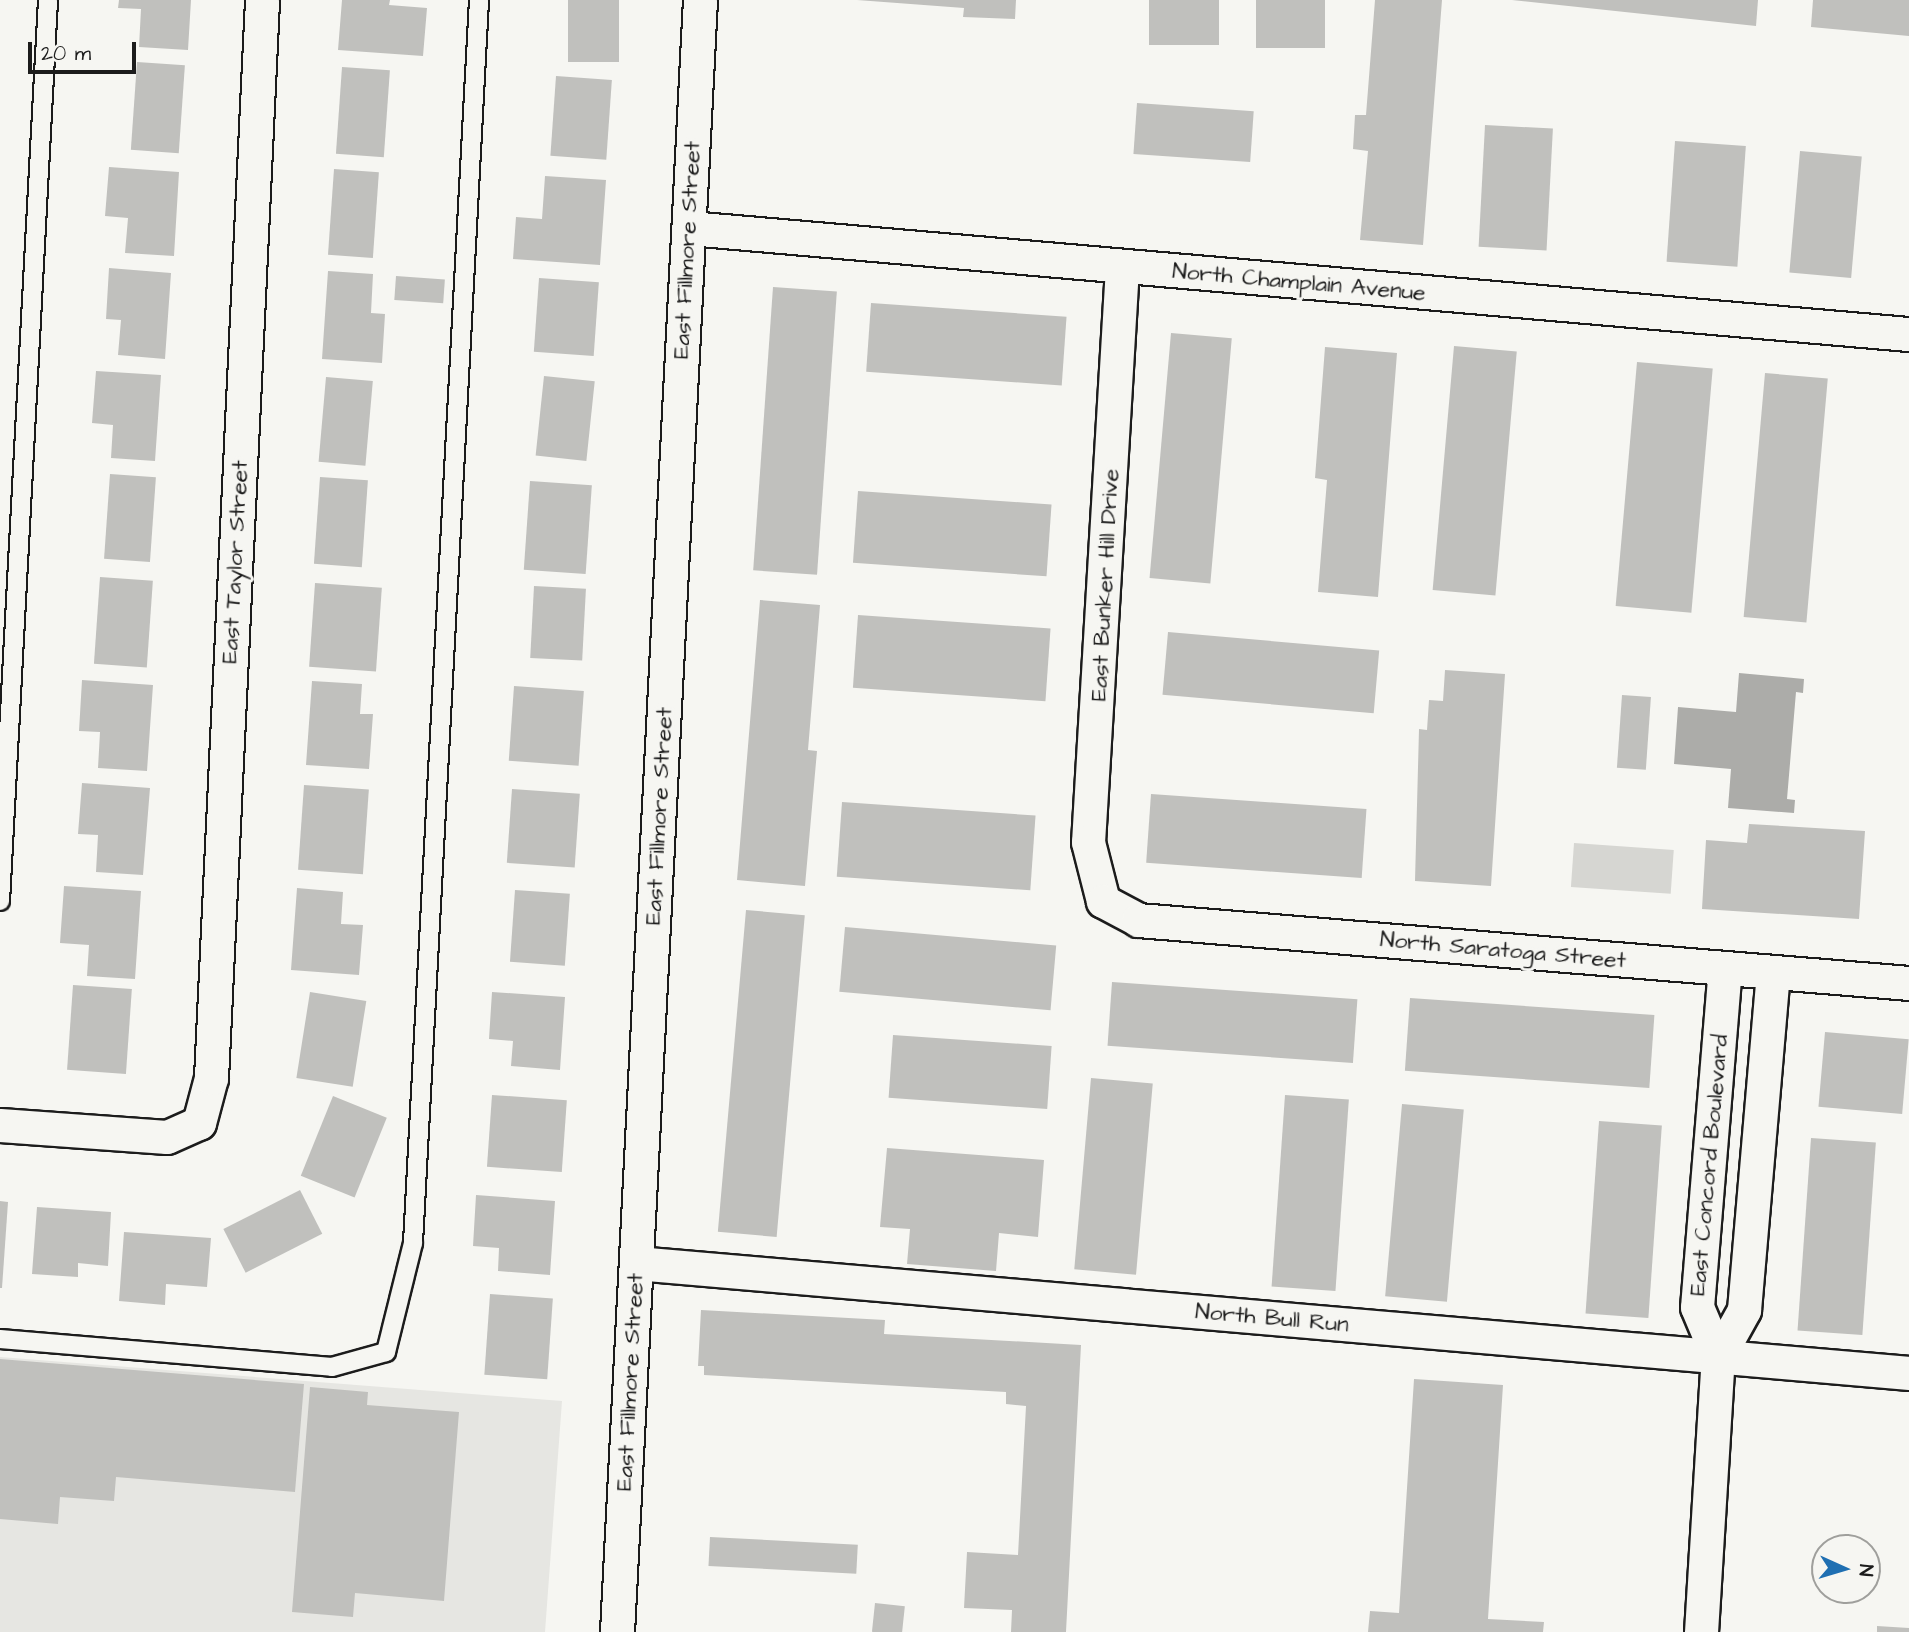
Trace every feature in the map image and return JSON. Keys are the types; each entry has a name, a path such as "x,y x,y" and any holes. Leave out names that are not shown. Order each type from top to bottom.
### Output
{"street":[{"name":"East Taylor Street","path":"0,1125 167,1137 199,1123 211,1078 262,0"},
{"name":"East Fillmore Street","path":"617,1632 700,0"},
{"name":"North Champlain Avenue","path":"689,228 1909,334"},
{"name":"East Bunker Hill Drive","path":"1102,901 1087,842 1122,267"},
{"name":"North Saratoga Street","path":"1102,901 1138,920 1909,983"},
{"name":"East Concord Boulevard","path":"1718,1357 1697,1307 1725,968"},
{"name":"East Concord Boulevard","path":"1701,1632 1718,1357 1744,1310 1773,972"},
{"name":"North Bull Run","path":"636,1263 1909,1373"}],"lane":[{"path":"0,901 48,0"},
{"path":"0,1339 332,1367 386,1352 413,1243 479,0"}],"shaded area":[{"path":"1739,673 1804,679 1803,693 1796,692 1787,799 1795,800 1794,813 1728,808 1731,769 1674,764 1678,707 1736,712"},
{"path":"1574,843 1674,850 1671,894 1571,887"},
{"path":"0,1357 562,1401 545,1632 0,1632"}],"building":[{"path":"119,0 191,0 188,50 139,47 141,9 118,8"},
{"path":"342,0 390,0 389,5 427,8 423,56 338,50"},
{"path":"568,0 619,0 619,62 568,62"},
{"path":"857,0 1016,0 1015,19 963,17 964,8"},
{"path":"1149,0 1219,0 1219,45 1149,45"},
{"path":"1256,0 1325,0 1325,48 1256,48"},
{"path":"1375,0 1442,0 1423,245 1360,240 1368,151 1353,149 1355,115 1366,115"},
{"path":"1512,0 1758,0 1756,26"},
{"path":"1813,0 1909,0 1909,36 1811,27"},
{"path":"137,62 185,65 179,153 131,150"},
{"path":"342,67 390,70 384,157 336,154"},
{"path":"556,76 612,80 606,160 550,156"},
{"path":"1137,103 1254,111 1250,162 1133,154"},
{"path":"1485,125 1553,129 1547,250 1479,247"},
{"path":"1675,141 1746,146 1737,267 1667,262"},
{"path":"1800,151 1862,156 1851,278 1789,273"},
{"path":"109,167 179,172 174,256 125,253 128,218 105,216"},
{"path":"334,169 379,172 373,258 328,255"},
{"path":"545,176 606,180 600,265 513,259 516,217 542,219"},
{"path":"109,268 171,273 165,359 118,355 121,320 106,319"},
{"path":"328,271 373,274 371,313 385,314 382,363 322,359"},
{"path":"396,276 445,279 443,303 394,300"},
{"path":"539,278 599,282 594,356 534,352"},
{"path":"773,287 837,291 817,575 753,570"},
{"path":"871,303 1067,317 1062,386 866,372"},
{"path":"1171,333 1232,338 1210,583 1150,578"},
{"path":"1454,346 1517,351 1495,596 1433,590"},
{"path":"1325,347 1397,353 1378,597 1318,592 1327,480 1315,478"},
{"path":"1637,362 1713,369 1691,613 1616,606"},
{"path":"96,371 161,375 155,461 111,458 113,425 92,423"},
{"path":"1765,373 1828,378 1806,623 1744,617"},
{"path":"544,376 595,381 586,461 536,456"},
{"path":"326,377 373,381 365,466 319,462"},
{"path":"110,474 156,477 150,562 104,559"},
{"path":"320,477 368,480 362,567 314,564"},
{"path":"530,481 592,485 586,574 524,570"},
{"path":"858,491 1052,505 1047,576 853,563"},
{"path":"100,577 153,581 147,667 94,664"},
{"path":"315,583 382,588 376,671 309,667"},
{"path":"534,586 586,589 582,661 530,658"},
{"path":"760,600 820,605 808,750 817,751 805,886 737,880"},
{"path":"858,615 1051,628 1045,701 853,688"},
{"path":"1168,632 1379,650 1374,713 1163,695"},
{"path":"1445,670 1505,674 1491,886 1415,881 1419,729 1427,730 1429,700 1443,701"},
{"path":"82,680 153,685 147,771 98,768 100,732 79,731"},
{"path":"312,681 362,684 360,714 373,714 369,769 306,765"},
{"path":"514,686 584,691 579,766 509,761"},
{"path":"1622,695 1651,697 1646,770 1617,768"},
{"path":"82,783 150,788 143,875 96,872 98,835 78,834"},
{"path":"304,785 369,790 363,874 298,870"},
{"path":"512,789 580,794 575,868 507,863"},
{"path":"1151,794 1366,809 1362,878 1146,863"},
{"path":"842,802 1036,816 1030,890 837,877"},
{"path":"1749,824 1865,831 1859,919 1702,909 1706,840 1747,843"},
{"path":"64,886 141,891 135,979 87,976 89,945 60,943"},
{"path":"297,888 343,892 341,924 363,925 359,975 291,970"},
{"path":"515,890 570,894 565,966 510,962"},
{"path":"746,910 805,915 777,1237 718,1232"},
{"path":"845,927 1056,945 1051,1010 839,992"},
{"path":"1112,982 1357,999 1353,1063 1108,1046"},
{"path":"73,985 132,989 126,1074 67,1070"},
{"path":"310,992 366,1001 353,1087 296,1078"},
{"path":"492,992 565,997 560,1070 511,1066 513,1041 489,1039"},
{"path":"1410,998 1654,1015 1649,1088 1405,1071"},
{"path":"1825,1032 1909,1039 1902,1114 1818,1107"},
{"path":"893,1035 1052,1046 1047,1109 889,1098"},
{"path":"1091,1078 1153,1083 1136,1275 1074,1269"},
{"path":"492,1095 567,1100 562,1172 487,1167"},
{"path":"1285,1095 1349,1099 1335,1291 1272,1287"},
{"path":"333,1096 387,1118 355,1197 301,1176"},
{"path":"1402,1104 1464,1109 1447,1302 1385,1296"},
{"path":"1599,1121 1662,1125 1648,1318 1586,1314"},
{"path":"1811,1138 1876,1143 1862,1335 1798,1331"},
{"path":"887,1148 1044,1160 1038,1237 999,1233 996,1271 907,1264 910,1229 880,1227"},
{"path":"300,1190 322,1234 246,1273 223,1229"},
{"path":"476,1195 555,1201 550,1275 498,1271 499,1248 473,1246"},
{"path":"0,1201 8,1202 2,1288 0,1288"},
{"path":"37,1207 111,1212 108,1266 78,1263 78,1277 32,1274"},
{"path":"124,1232 211,1238 207,1287 166,1284 165,1305 119,1301"},
{"path":"490,1294 553,1298 547,1379 484,1375"},
{"path":"701,1310 885,1320 884,1334 1081,1345 1066,1632 1011,1632 1012,1610 964,1608 967,1552 1018,1555 1026,1406 1006,1404 1006,1392 704,1375 704,1366 698,1366"},
{"path":"0,1359 304,1384 295,1492 116,1477 114,1501 60,1497 58,1524 0,1519"},
{"path":"1414,1379 1503,1385 1488,1619 1544,1622 1543,1632 1368,1632 1370,1611 1399,1613"},
{"path":"310,1387 368,1392 367,1405 459,1412 444,1601 355,1593 353,1617 292,1612"},
{"path":"710,1537 858,1545 856,1574 708,1566"},
{"path":"875,1603 905,1606 902,1632 872,1632"},
{"path":"1877,1626 1909,1628 1909,1632 1877,1632"}]}
